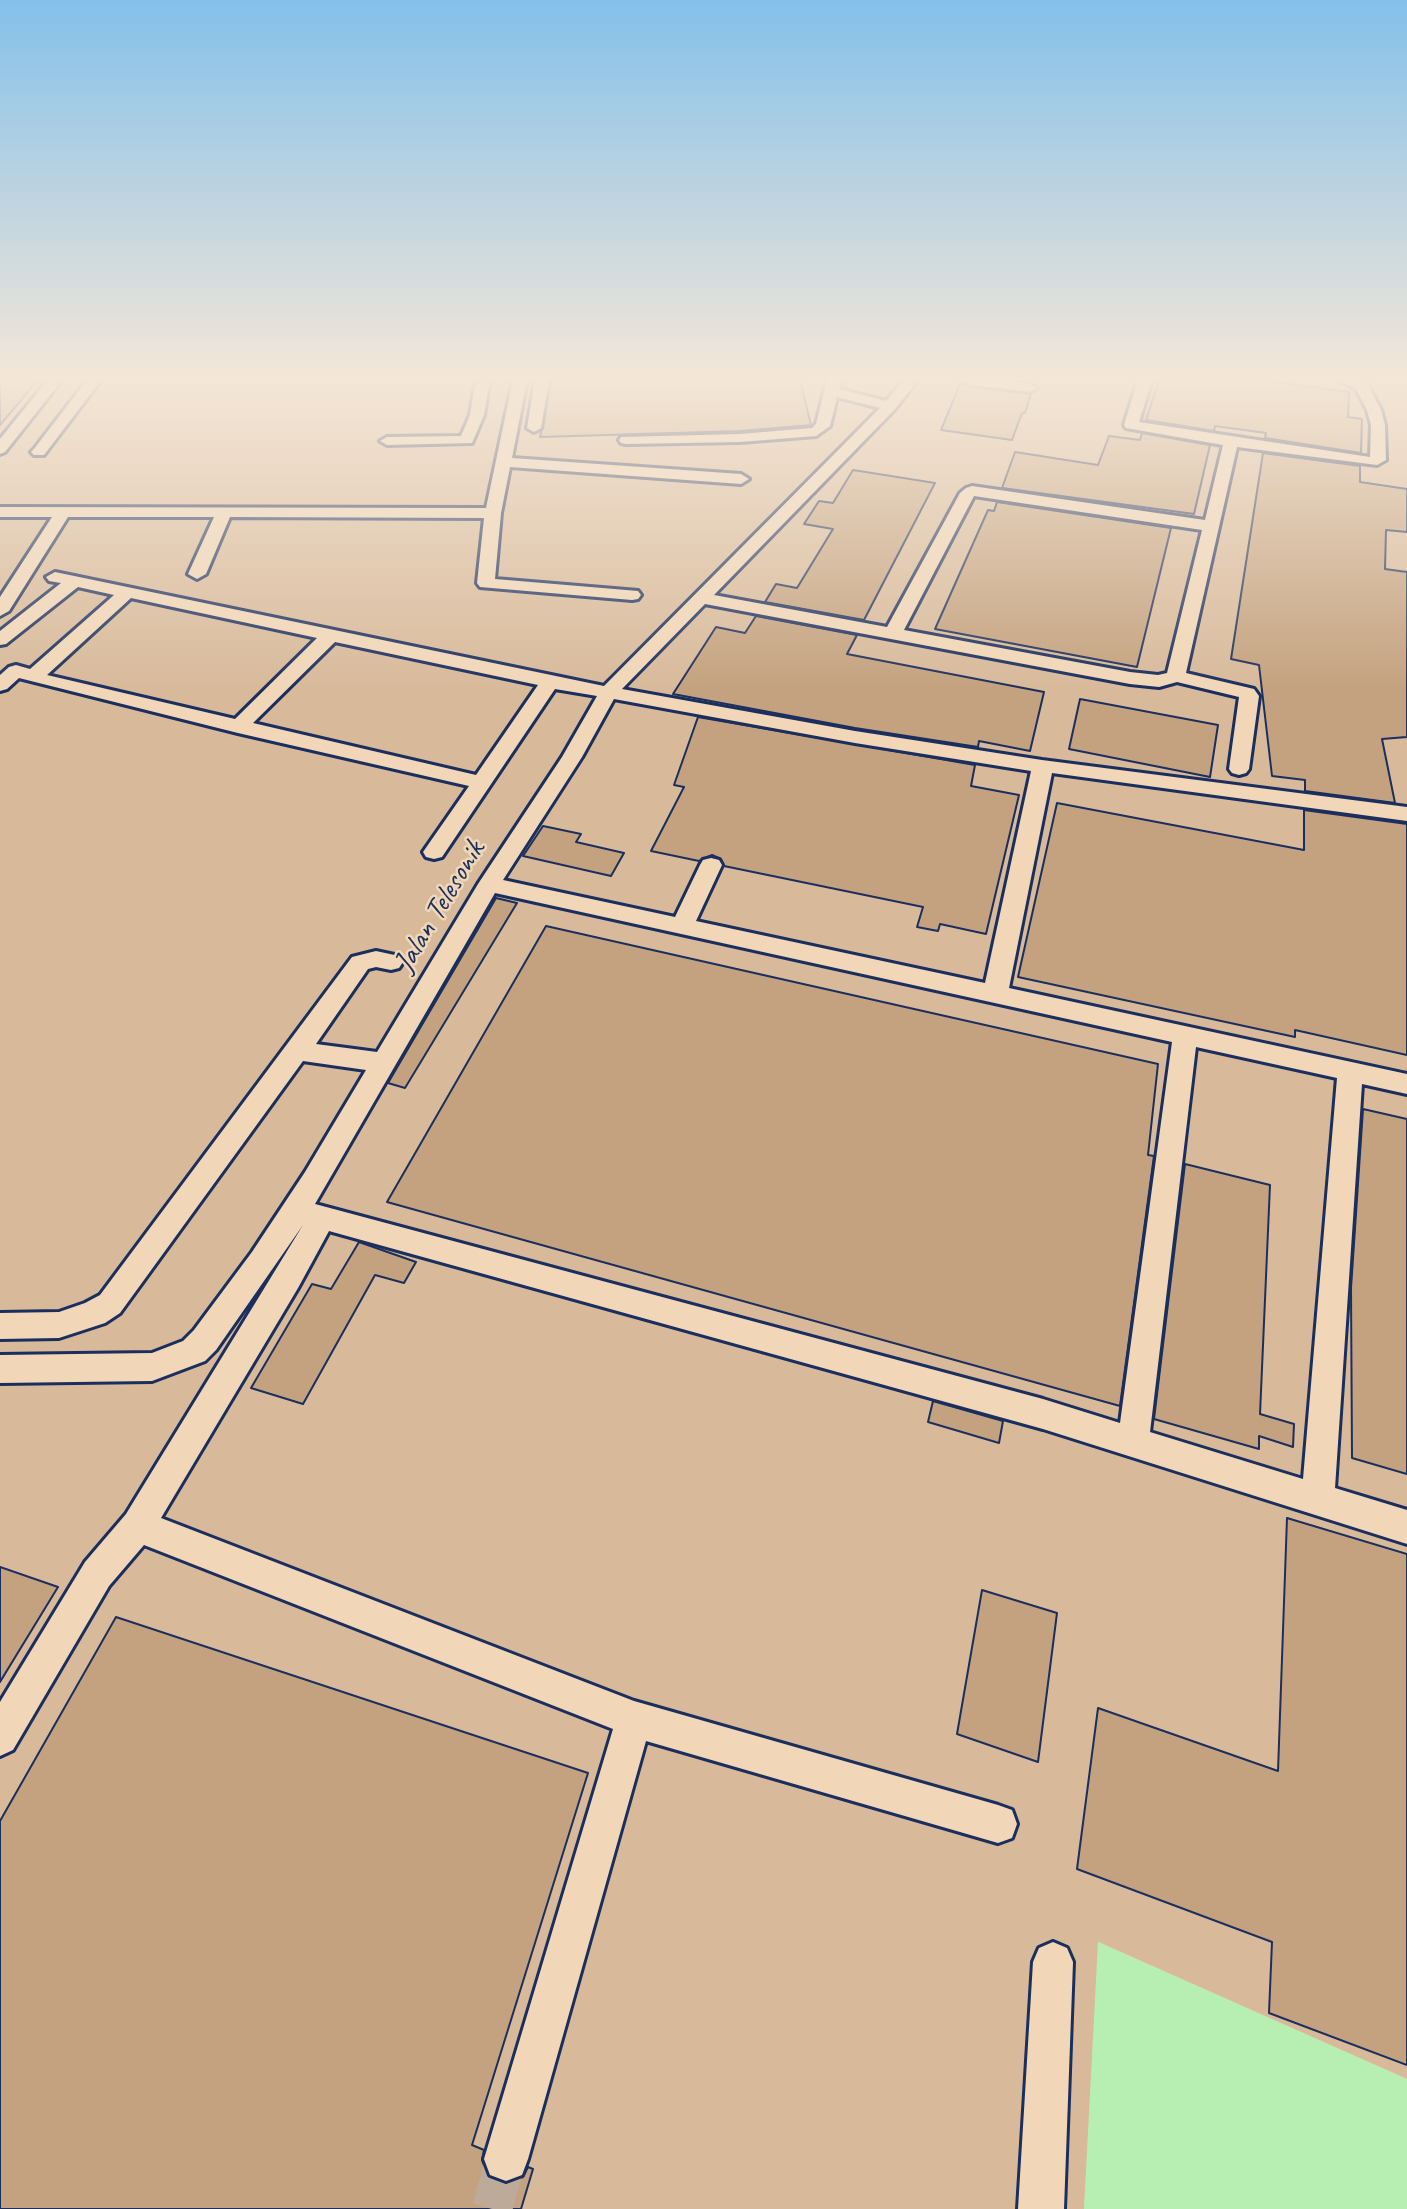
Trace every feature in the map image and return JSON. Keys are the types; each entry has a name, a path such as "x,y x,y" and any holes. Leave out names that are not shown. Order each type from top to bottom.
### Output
{"street":[{"path":"499,483 486,583 632,595"},
{"name":"Jalan Telesonik","path":"0,1369 152,1367 194,1351 254,1273 308,1214 383,1063 489,884 572,757 608,693 815,483"},
{"path":"1177,676 1223,483"},
{"path":"893,633 969,492 1211,526"},
{"path":"0,512 493,513"},
{"path":"0,611 63,512"},
{"path":"197,574 224,513"},
{"path":"55,577 550,682 855,737 1042,766 1407,814"},
{"path":"0,640 75,581"},
{"path":"0,685 128,592"},
{"path":"702,598 1130,678 1159,681 1177,676 1247,693 1249,696 1239,769"},
{"path":"17,671 238,727 479,782"},
{"path":"434,852 479,782 550,682"},
{"path":"995,995 1042,766"},
{"path":"682,926 711,865"},
{"path":"489,884 1407,1084"},
{"path":"0,1326 58,1325 94,1314 110,1304 360,963 376,959 391,962"},
{"path":"297,1051 383,1063"},
{"path":"1318,1499 1350,1072"},
{"path":"308,1214 288,1279 138,1526 634,1719 998,1824"},
{"path":"506,2159 634,1719"},
{"path":"1041,2209 1053,1962"}],"lane":[{"path":"238,727 331,635"},
{"path":"1133,1442 1185,1036"},
{"path":"308,1214 1043,1414 1407,1527"},
{"path":"0,1737 96,1574 138,1526"}],"shaded area":[{"path":"0,483 1407,483 1407,2079 1099,1942 1084,2209 0,2209"}],"green space":[{"path":"1098,1942 1407,2079 1407,2209 1084,2209"}],"building":[{"path":"845,483 935,483 864,620 765,602 776,584 797,588 833,529 804,524 819,501 833,503"},
{"path":"1004,483 1201,483 1194,514 1002,488"},
{"path":"1258,483 1367,483 1407,489 1407,532 1386,530 1385,569 1407,572 1407,737 1382,739 1395,803 1305,791 1305,780 1272,776 1259,665 1231,659"},
{"path":"997,502 1171,528 1137,667 935,629 988,510 994,511"},
{"path":"756,616 857,635 847,654 1044,692 1030,751 979,741 978,747 855,728 673,694 716,627 745,633"},
{"path":"1080,699 1218,725 1210,777 1069,749"},
{"path":"698,717 975,765 971,786 1019,795 986,934 940,924 938,931 917,927 923,907 724,866 721,859 712,855 699,861 651,851 684,787 674,785"},
{"path":"1057,803 1304,850 1304,810 1407,824 1407,1055 1295,1030 1295,1037 1018,977"},
{"path":"543,826 581,834 576,842 624,853 611,876 523,856"},
{"path":"496,898 517,903 405,1088 388,1083"},
{"path":"546,926 1158,1064 1148,1155 1154,1156 1120,1406 387,1202"},
{"path":"1363,1109 1407,1119 1407,1474 1352,1458 1351,1288"},
{"path":"1185,1164 1270,1185 1260,1414 1294,1424 1293,1447 1259,1436 1259,1449 1154,1419"},
{"path":"359,1242 416,1262 404,1283 375,1275 303,1404 251,1388 312,1284 331,1289"},
{"path":"933,1401 1003,1421 999,1443 928,1422"},
{"path":"1287,1518 1407,1554 1407,2065 1269,2013 1272,1942 1077,1869 1098,1708 1278,1771"},
{"path":"0,1567 58,1587 0,1682"},
{"path":"982,1590 1057,1613 1038,1762 957,1734"},
{"path":"116,1617 588,1773 472,2145 484,2150 482,2160 489,2177 507,2183 523,2177 528,2167 533,2169 521,2209 0,2209 0,1821"}],"tunnel":[{"path":"492,2209 506,2159"}]}
